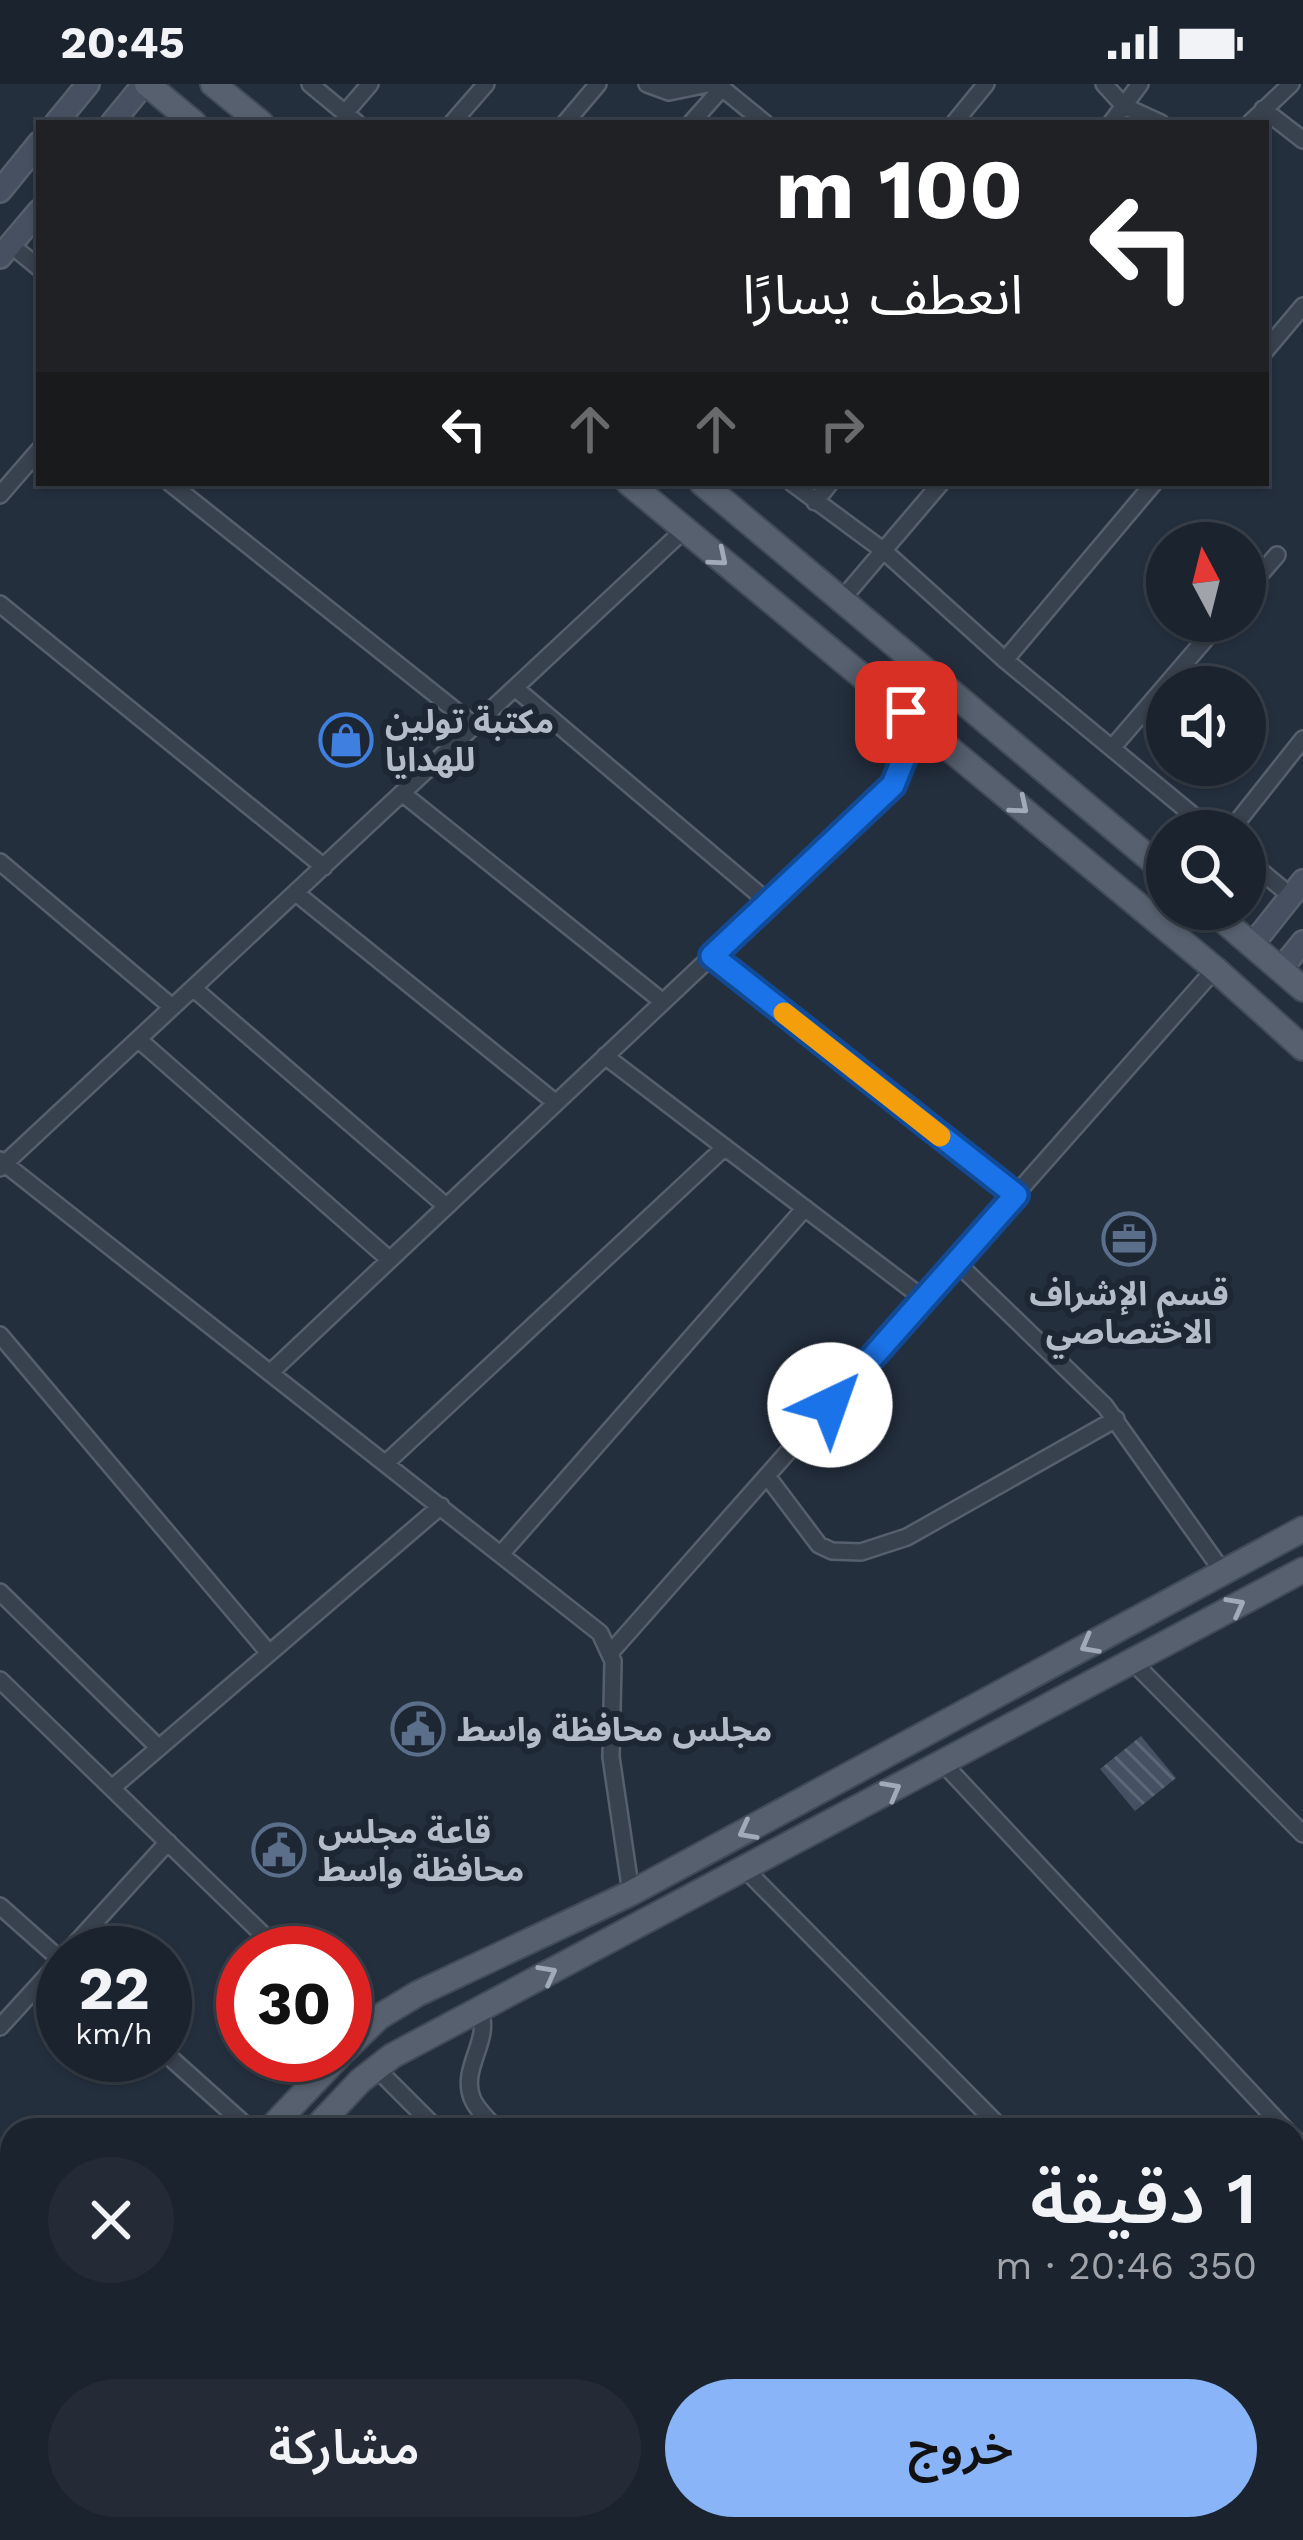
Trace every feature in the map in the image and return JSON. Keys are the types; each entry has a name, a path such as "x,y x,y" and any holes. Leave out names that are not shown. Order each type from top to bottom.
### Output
{"main road":[{"path":"58,120 88,84"},
{"path":"115,120 146,84 190,120"},
{"path":"213,84 257,120"},
{"path":"0,190 36,147"},
{"path":"5,251 36,215"},
{"path":"633,486 1216,969 1303,1048"},
{"path":"706,486 1146,855"},
{"path":"1252,945 1297,889"},
{"path":"1234,930 1303,989"},
{"path":"1281,969 1303,942"},
{"path":"372,2022 434,1986 632,1893 1303,1529"},
{"path":"326,2118 376,2068 445,2028 1303,1570"},
{"path":"1011,1688 1029,1716"},
{"path":"434,1986 445,2028"},
{"path":"279,2118 310,2082"}],"street":[{"path":"310,84 351,118 370,84"},
{"path":"455,120 486,84"},
{"path":"568,120 598,84"},
{"path":"646,84 669,92 716,85 761,120"},
{"path":"956,120 986,84"},
{"path":"1104,84 1124,106 1154,120"},
{"path":"1113,120 1140,84"},
{"path":"1253,120 1291,84"},
{"path":"693,120 716,85"},
{"path":"1262,110 1303,140"},
{"path":"5,251 36,266"},
{"path":"1269,346 1303,306"},
{"path":"0,495 36,453"},
{"path":"174,486 475,725"},
{"path":"795,486 884,550 1005,660 1187,810"},
{"path":"815,502 828,486"},
{"path":"843,598 938,486"},
{"path":"1005,660 1151,486"},
{"path":"632,1893 611,1757 611,1652 593,1625 2,1164 686,530"},
{"path":"1266,568 1277,555"},
{"path":"0,604 324,867"},
{"path":"1112,748 1202,642"},
{"path":"515,688 768,902"},
{"path":"271,1372 893,785 906,753 906,712"},
{"path":"1247,810 1303,740"},
{"path":"403,793 663,1002"},
{"path":"0,862 172,1007"},
{"path":"1266,871 1297,889"},
{"path":"296,892 556,1102"},
{"path":"712,956 1016,1195"},
{"path":"611,1652 1216,969"},
{"path":"193,988 446,1206"},
{"path":"138,1039 390,1260"},
{"path":"605,1056 924,1299"},
{"path":"386,1463 725,1148"},
{"path":"502,1553 805,1208"},
{"path":"956,1262 1116,1419 1223,1572"},
{"path":"0,1334 269,1653"},
{"path":"767,1476 819,1546 861,1552 907,1537 1116,1419"},
{"path":"112,1788 441,1506"},
{"path":"0,1592 159,1748"},
{"path":"1132,1661 1303,1834"},
{"path":"0,1680 254,1926"},
{"path":"942,1762 1275,2118"},
{"path":"92,1926 168,1842"},
{"path":"746,1870 991,2118"},
{"path":"0,1906 36,1936"},
{"path":"0,2026 36,1987"},
{"path":"479,2010 484,2020 469,2086 487,2118"},
{"path":"376,2068 425,2118"},
{"path":"192,2077 238,2118"}],"building":[{"path":"1141,1736 1176,1778 1135,1811 1100,1769"}],"slow traffic":[{"path":"784,1013 940,1136"}],"place":[{"name":"مكتبة تولين للهدايا","path":"346,740"},
{"name":"قسم الإشراف الاختصاصي","path":"1129,1239"},
{"name":"مجلس محافظة واسط","path":"418,1729"},
{"name":"قاعة مجلس محافظة واسط","path":"279,1850"}],"route":[{"path":"830,1405 1016,1195 712,956 893,785 904,766 906,712"}]}
